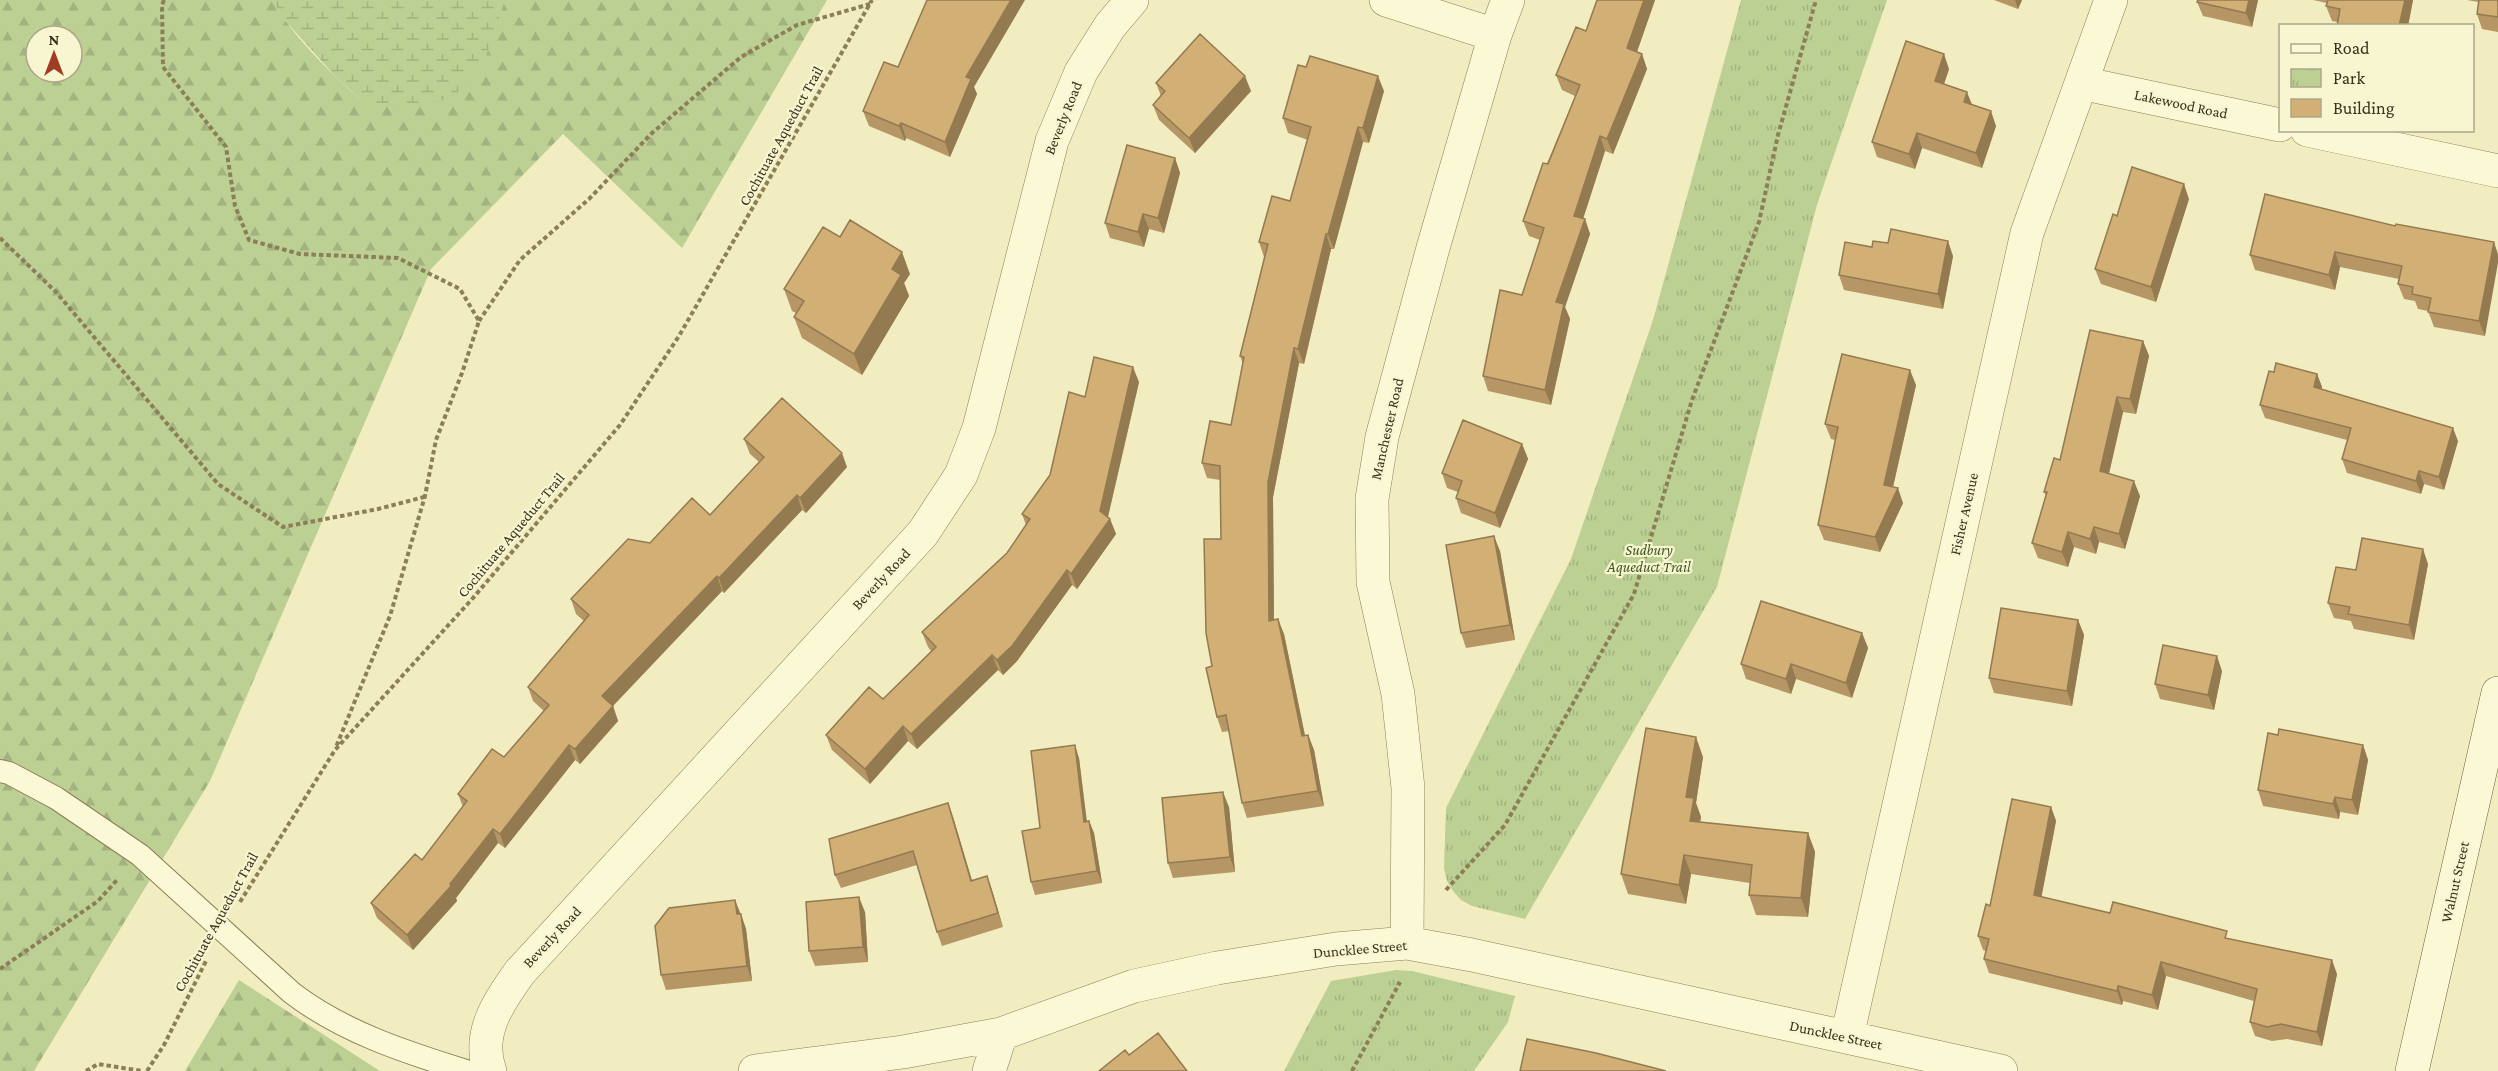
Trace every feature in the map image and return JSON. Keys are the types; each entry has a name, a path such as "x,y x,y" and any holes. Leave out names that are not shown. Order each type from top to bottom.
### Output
{"street":[{"name":"Beverly Road","path":"490,1071 485,1050 488,1028 500,1002 520,972 923,533 962,475 979,428 1001,346 1028,227 1052,141 1081,72 1110,26 1132,0"},
{"path":"1386,0 1495,35"},
{"name":"Manchester Road","path":"1413,944 1408,788 1398,694 1373,582 1372,499 1382,437 1432,248 1495,35 1508,0"},
{"name":"Fisher Avenue","path":"1847,1037 2028,234 2111,0"},
{"name":"Lakewood Road","path":"2081,83 2279,125"},
{"path":"2316,132 2498,171"},
{"name":"Walnut Street","path":"2412,1071 2498,693"},
{"name":"Duncklee Street","path":"755,1071 903,1052 1001,1034 1134,986 1218,968 1325,951 1413,944 2001,1071"},
{"path":"989,1071 1001,1034"}],"lane":[{"path":"0,771 9,773 56,798 140,855 292,993 315,1010 377,1041 466,1071"}],"path":[{"path":"164,0 162,5 163,67 226,147 236,206 249,240 300,254 398,258 460,289 479,321"},
{"path":"1352,1071 1434,904 1505,825 1634,594 1692,400 1759,222 1781,124 1816,0"},
{"path":"335,750 390,616 425,496 436,440 479,321 520,260 589,199 652,134 741,57 797,25 871,2"},
{"name":"Cochituate Aqueduct Trail","path":"147,1071 164,1045 223,930 335,750 473,598 620,425 685,327 871,2"},
{"path":"0,238 56,292 218,484 283,527 378,510 425,496"},
{"path":"0,969 98,901 140,855"},
{"path":"86,1071 98,1064 142,1071"}],"green space":[{"path":"0,0 274,0 300,40 361,100 505,0 827,0 682,248 563,134 431,269 210,781 34,1071 0,1071"},
{"path":"274,0 505,0 486,56 454,97 410,109 361,100 335,76 280,15"},
{"name":"Sudbury Aqueduct Trail","path":"1741,0 1887,0 1817,205 1717,587 1525,919 1472,906 1461,900 1447,881 1444,868 1446,808 1571,559 1653,320"},
{"path":"1396,970 1412,971 1515,996 1508,1022 1474,1071 1284,1071 1331,981"},
{"path":"239,980 380,1071 185,1071"}],"building":[{"path":"927,0 1011,0 966,77 971,79 945,142 901,123 899,126 863,111 884,62 898,67"},
{"path":"1597,0 1644,0 1627,48 1642,54 1607,139 1600,136 1574,216 1585,219 1556,302 1564,304 1545,390 1483,376 1500,290 1522,295 1544,228 1523,221 1543,163 1548,164 1580,85 1556,75 1576,27 1586,31"},
{"path":"2198,0 2249,0 2246,13 2197,2"},
{"path":"2328,0 2405,0 2399,24 2337,24 2340,9 2326,6"},
{"path":"2479,0 2498,0 2498,17 2477,14"},
{"path":"1200,34 1245,76 1189,138 1153,105 1165,91 1156,83"},
{"path":"1906,41 1944,54 1935,81 1967,92 1964,102 1991,111 1976,153 1917,133 1909,154 1872,142"},
{"path":"1310,56 1378,76 1363,128 1358,127 1328,234 1326,234 1298,349 1294,348 1268,482 1269,621 1278,619 1302,736 1308,735 1318,791 1242,803 1226,715 1217,717 1206,668 1212,666 1206,633 1204,539 1221,539 1220,466 1202,463 1210,421 1231,425 1244,357 1240,356 1268,244 1259,242 1272,196 1290,201 1311,127 1283,118 1298,65 1306,67"},
{"path":"1127,145 1175,158 1158,218 1143,214 1138,232 1105,223"},
{"path":"2132,167 2184,184 2151,287 2095,269 2113,214 2117,216"},
{"path":"2265,194 2395,226 2396,224 2494,242 2479,321 2428,312 2431,298 2412,294 2413,287 2398,284 2402,266 2335,252 2329,275 2250,255"},
{"path":"850,220 902,252 892,269 901,275 854,354 794,317 804,301 784,289 823,227 840,237"},
{"path":"1891,229 1948,241 1938,294 1839,275 1845,242 1872,247 1873,241 1888,243"},
{"path":"2090,330 2143,341 2130,399 2117,397 2100,471 2134,481 2119,534 2094,527 2090,539 2068,532 2062,552 2032,543 2054,458 2060,460"},
{"path":"1842,354 1910,370 1884,485 1898,488 1875,537 1818,525 1838,427 1825,424"},
{"path":"1094,357 1133,367 1100,511 1110,519 1071,574 1067,570 1012,646 997,660 992,655 911,734 903,726 865,769 826,735 869,687 883,699 936,647 922,632 1007,553 1030,519 1022,514 1050,475 1069,392 1085,397"},
{"path":"2276,363 2317,374 2314,387 2453,428 2439,477 2419,471 2416,481 2342,459 2351,428 2260,405 2269,371 2274,372"},
{"path":"782,398 842,453 800,498 797,495 719,578 717,576 602,696 613,706 575,749 569,745 500,834 493,829 450,884 451,886 407,935 371,903 415,854 422,860 467,801 458,794 492,749 504,757 549,705 528,687 589,615 571,599 628,539 650,543 692,498 710,515 764,457 744,439"},
{"path":"1463,420 1522,444 1495,513 1456,498 1462,481 1442,473"},
{"path":"1494,536 1510,625 1461,633 1446,545"},
{"path":"2362,538 2423,549 2409,625 2348,614 2350,607 2328,603 2336,567 2356,570"},
{"path":"1761,601 1862,633 1846,683 1791,664 1786,679 1741,664"},
{"path":"2001,608 2078,620 2067,691 1989,678"},
{"path":"2163,645 2217,656 2208,695 2155,684"},
{"path":"1646,728 1696,737 1686,797 1694,798 1690,821 1808,833 1801,898 1749,895 1752,865 1684,855 1679,885 1621,874"},
{"path":"2279,729 2363,745 2352,800 2335,797 2333,804 2258,790 2268,733 2278,735"},
{"path":"1075,745 1084,822 1089,821 1097,871 1031,882 1022,831 1040,828 1031,751"},
{"path":"1223,792 1230,857 1168,863 1162,798"},
{"path":"2012,799 2051,807 2034,895 2110,913 2113,902 2227,931 2225,938 2332,960 2317,1032 2281,1024 2267,1027 2250,1022 2257,989 2161,962 2152,995 2118,986 2117,991 1984,959 1989,939 1978,936 1986,904 1990,906"},
{"path":"948,803 971,881 987,876 998,913 937,932 913,851 835,875 829,839"},
{"path":"859,897 863,947 809,951 806,902"},
{"path":"735,900 737,914 741,914 747,966 661,975 655,926 669,908"},
{"path":"1158,1033 1187,1071 1099,1071 1125,1050 1129,1055"},
{"path":"1527,1039 1596,1053 1666,1071 1520,1071"}]}
